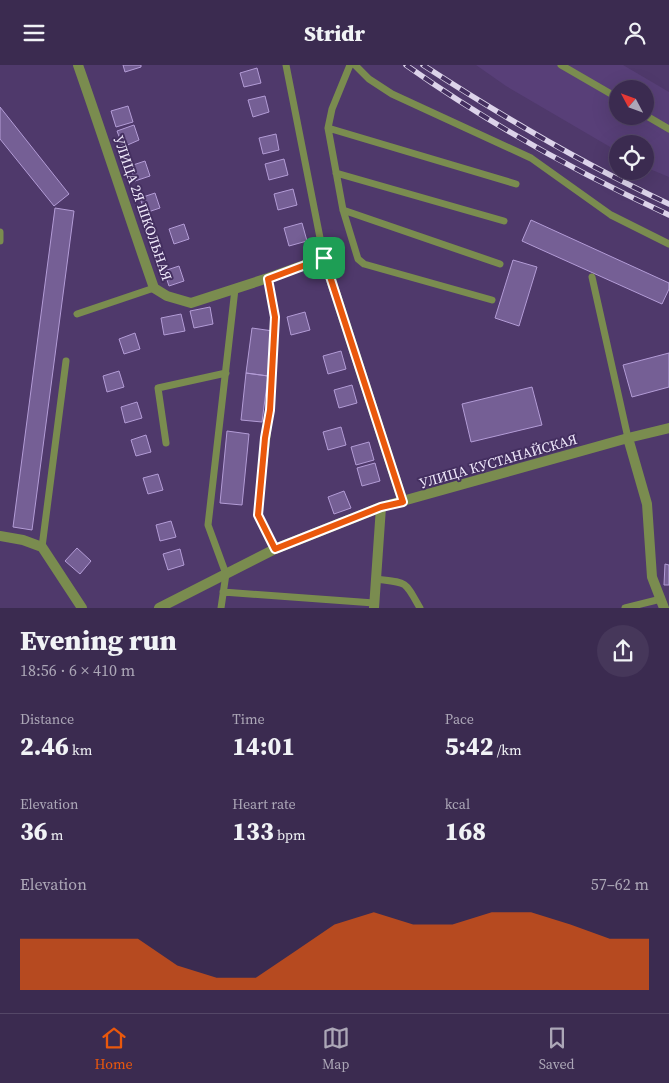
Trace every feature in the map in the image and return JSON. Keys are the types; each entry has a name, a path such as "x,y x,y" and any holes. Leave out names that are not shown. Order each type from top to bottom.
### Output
{"street":[{"name":"УЛИЦА 2Я ШКОЛЬНАЯ","path":"78,65 154,288 160,293 191,303 268,279 324,258"},
{"path":"324,258 403,502"},
{"name":"УЛИЦА КУСТАНАЙСКАЯ","path":"159,608 275,549 381,507 669,428"},
{"path":"628,438 647,504 652,577 662,603"},
{"path":"374,606 381,507"},
{"path":"0,537 23,540 42,547 82,608"}],"lane":[{"path":"286,65 324,258"},
{"path":"350,65 332,109 328,128 343,210 358,259 364,264 492,299"},
{"path":"355,65 370,79 392,94 531,159 611,215 669,244"},
{"path":"561,65 609,93"},
{"path":"654,120 669,129"},
{"path":"328,128 516,184"},
{"path":"336,173 504,221"},
{"path":"343,210 500,264"},
{"path":"0,232 0,241"},
{"path":"592,277 628,438"},
{"path":"77,314 154,288"},
{"path":"221,608 226,574 208,525 235,289"},
{"path":"42,547 66,361"},
{"path":"166,443 158,388 226,373"},
{"path":"270,410 265,438 258,515 275,549"},
{"path":"376,579 400,582 407,585 420,608"},
{"path":"223,592 374,606"},
{"path":"625,608 662,603"}],"path":[{"path":"268,279 275,317 270,410"}],"shaded area":[{"path":"476,65 623,65 649,80 609,80 609,125 654,125 654,83 669,92 669,177 654,171 654,135 609,135 609,146 506,86"}],"building":[{"path":"123,65 141,65 141,67 125,72"},
{"path":"257,68 261,83 244,87 240,73"},
{"path":"265,96 269,112 253,117 248,100"},
{"path":"128,106 133,122 116,127 111,111"},
{"path":"0,107 69,194 54,206 0,139"},
{"path":"134,125 139,140 123,147 117,131"},
{"path":"276,134 279,150 263,154 259,138"},
{"path":"284,159 288,175 269,180 265,164"},
{"path":"145,161 150,176 135,181 130,166"},
{"path":"293,189 297,205 278,210 274,194"},
{"path":"155,193 160,208 145,213 140,198"},
{"path":"55,208 74,211 32,530 13,527"},
{"path":"531,220 669,283 669,289 662,304 522,241"},
{"path":"302,223 307,241 289,246 284,228"},
{"path":"184,224 189,239 174,244 169,229"},
{"path":"513,260 537,267 519,326 495,318"},
{"path":"179,266 184,281 169,286 164,271"},
{"path":"210,307 213,324 194,328 190,311"},
{"path":"305,312 310,330 291,335 287,317"},
{"path":"181,314 185,331 164,335 161,318"},
{"path":"252,328 273,331 268,376 246,373"},
{"path":"135,333 140,349 124,354 119,339"},
{"path":"341,351 346,369 328,374 323,356"},
{"path":"669,353 669,387 632,397 623,365"},
{"path":"119,371 124,387 107,392 103,376"},
{"path":"246,373 268,376 262,422 241,420"},
{"path":"352,385 357,403 339,408 334,390"},
{"path":"532,387 542,425 471,442 462,404"},
{"path":"137,402 142,418 125,423 121,407"},
{"path":"341,427 346,445 328,450 323,432"},
{"path":"227,431 249,434 242,505 220,503"},
{"path":"146,435 151,452 136,456 131,440"},
{"path":"369,442 374,460 356,465 351,447"},
{"path":"375,463 380,481 362,486 357,468"},
{"path":"158,474 163,490 148,494 143,478"},
{"path":"344,491 351,508 334,514 328,497"},
{"path":"171,521 176,537 160,541 156,525"},
{"path":"77,548 91,561 80,574 65,561"},
{"path":"180,549 184,565 168,570 163,554"},
{"path":"665,564 669,565 669,585 664,585"}],"railway":[{"path":"406,65 469,107 534,146 601,182 669,215"},
{"path":"423,65 544,139 606,173 669,204"}],"route":[{"path":"324,258 403,502 381,507 275,549 258,515 265,438 270,410 275,317 268,279 324,258"}]}
